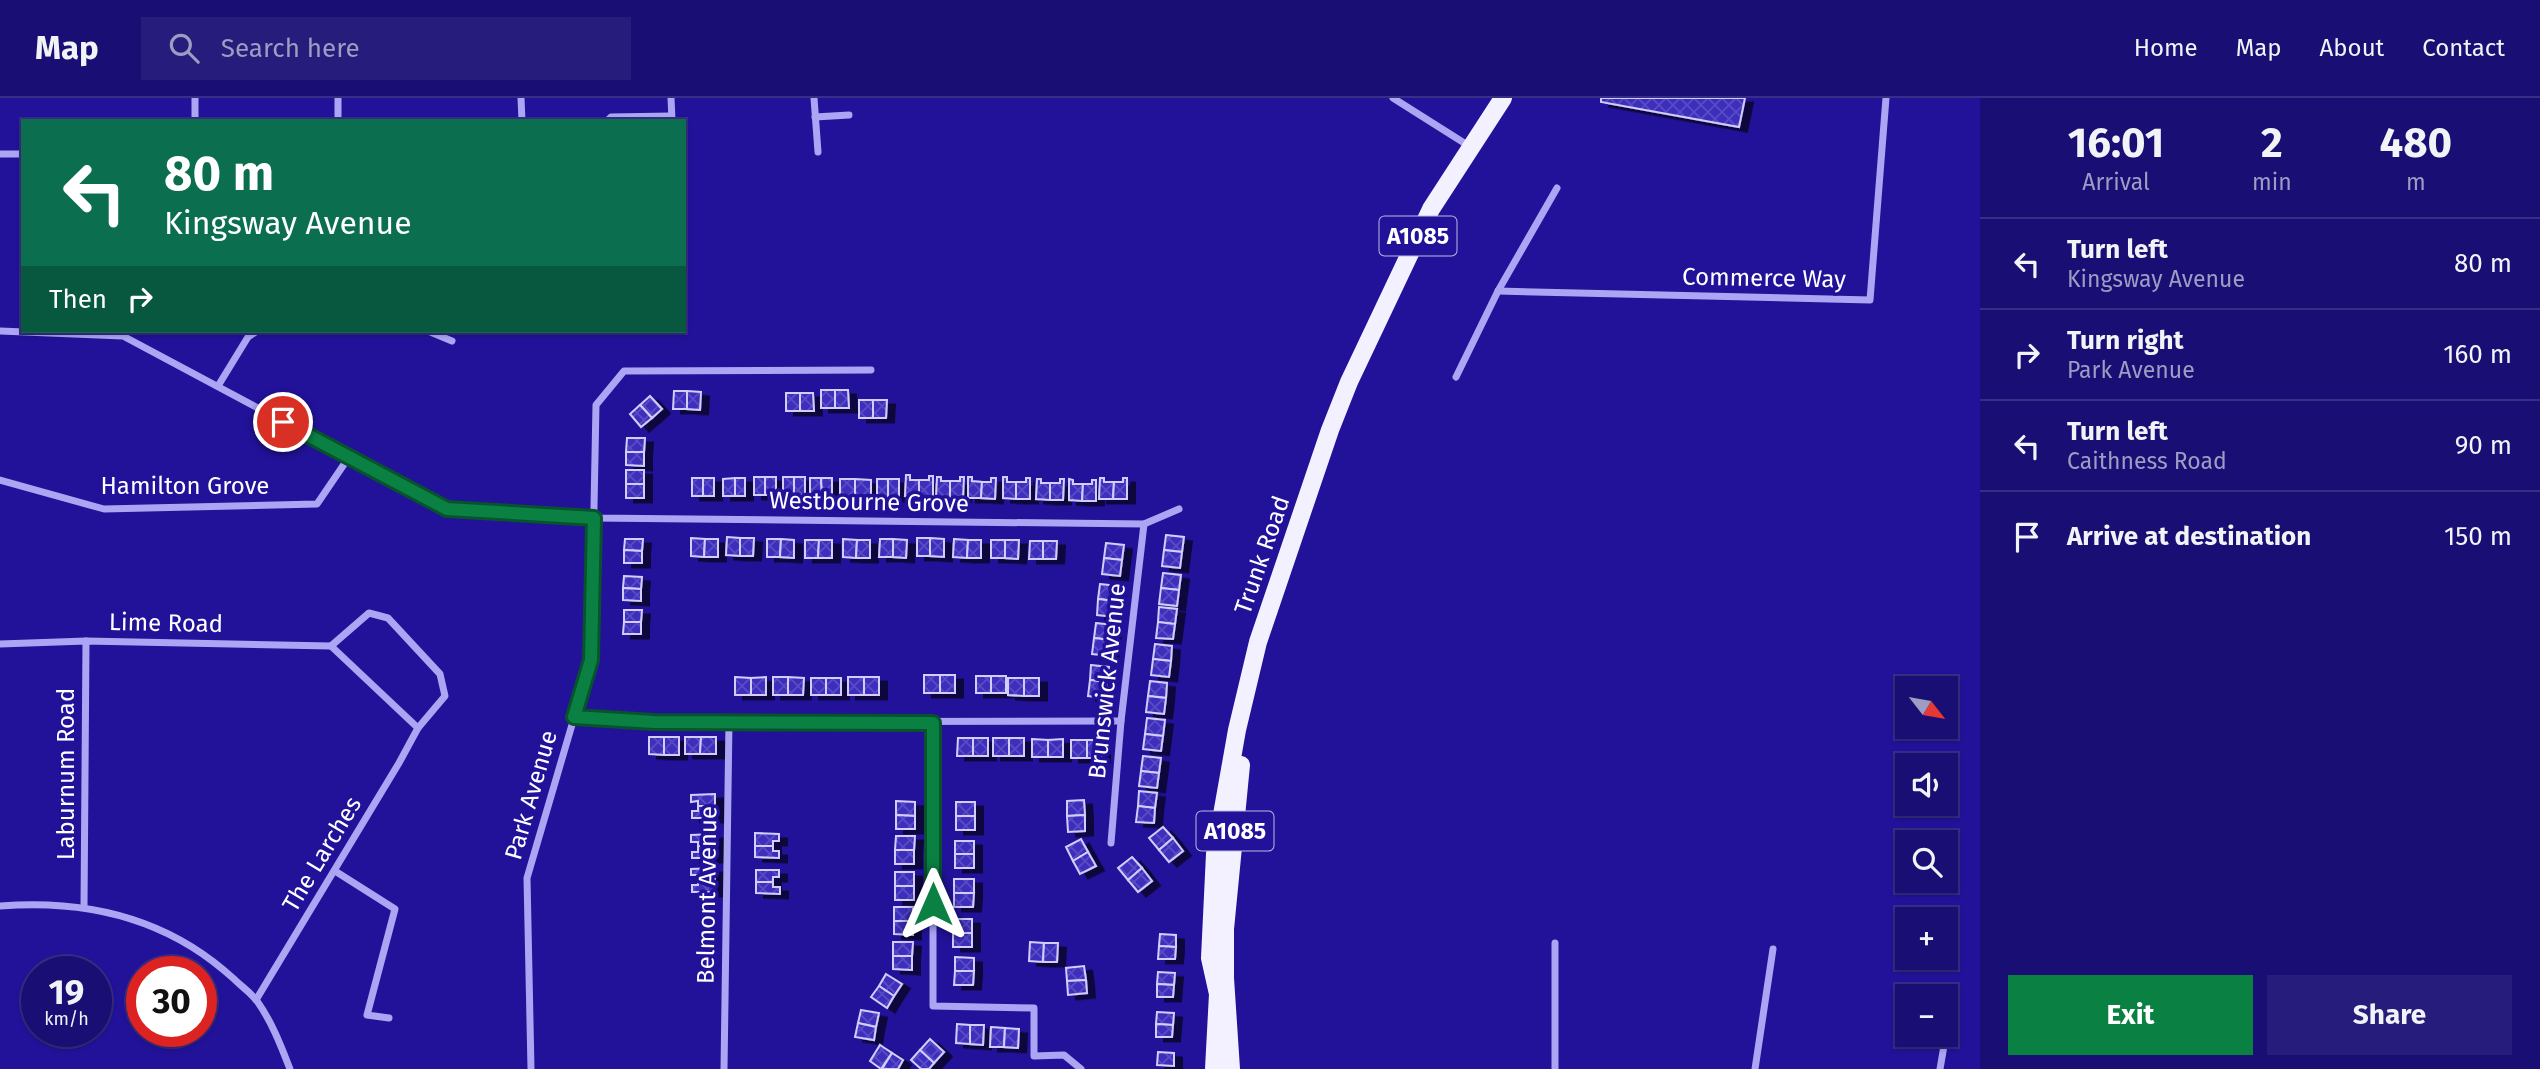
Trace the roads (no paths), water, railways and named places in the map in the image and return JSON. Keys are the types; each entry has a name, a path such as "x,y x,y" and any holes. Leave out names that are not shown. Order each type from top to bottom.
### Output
{"main road":[{"name":"Trunk Road","path":"1214,1069 1218,995 1210,958 1214,854 1237,730 1258,642 1349,382 1432,209 1503,98"},
{"name":"A1085","path":"1231,1069 1225,929 1248,685"}],"street":[{"path":"195,98 195,119"},
{"path":"338,98 338,119"},
{"path":"521,98 522,119"},
{"path":"609,119 672,118 671,98"},
{"path":"814,98 818,152"},
{"path":"1393,98 1470,147"},
{"name":"Commerce Way","path":"1498,291 1870,300 1886,98"},
{"path":"816,117 849,115"},
{"path":"0,154 21,154"},
{"path":"1456,377 1498,291 1557,188"},
{"name":"Westbourne Grove","path":"0,331 21,332"},
{"name":"Westbourne Grove","path":"49,333 123,336 447,509 594,518 1144,524"},
{"path":"218,386 247,337 254,333"},
{"path":"433,333 452,341"},
{"name":"Park Avenue","path":"531,1069 527,878 591,660 596,405 624,371 871,370"},
{"name":"Hamilton Grove","path":"0,480 104,509 317,504 349,457"},
{"path":"1144,524 1179,509"},
{"name":"Brunswick Avenue","path":"1111,842 1121,722 1144,524"},
{"name":"The Larches","path":"256,1000 418,728 445,696 440,674 388,618 369,613 331,646"},
{"name":"Lime Road","path":"0,645 86,641 331,646"},
{"name":"Laburnum Road","path":"84,907 86,641"},
{"path":"331,646 418,728"},
{"path":"574,717 654,722 1121,722"},
{"name":"Belmont Avenue","path":"724,1069 729,722"},
{"path":"933,723 933,1006 1034,1008 1034,1056 1064,1055 1081,1069"},
{"path":"335,870 395,909 367,1015 389,1018"},
{"path":"0,906 84,907 121,915 176,937 220,966 256,1000 278,1038 290,1069"},
{"path":"1555,943 1555,1069"},
{"path":"1755,1069 1773,949"},
{"path":"1940,1069 1944,1047"}]}
